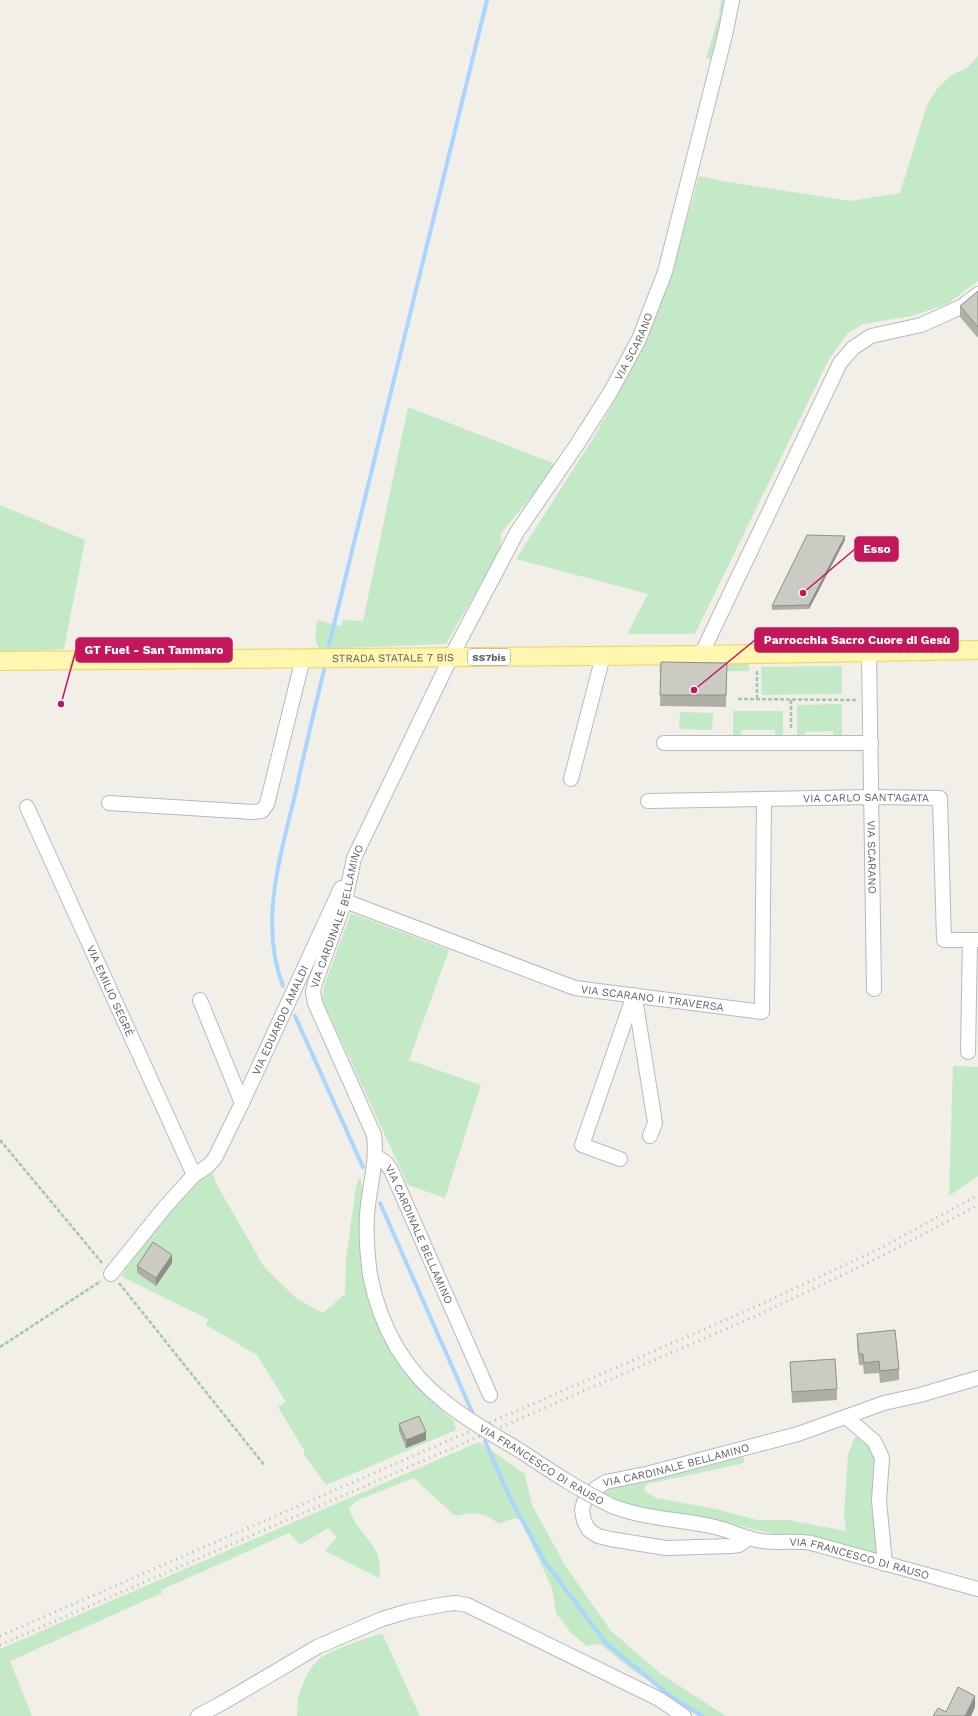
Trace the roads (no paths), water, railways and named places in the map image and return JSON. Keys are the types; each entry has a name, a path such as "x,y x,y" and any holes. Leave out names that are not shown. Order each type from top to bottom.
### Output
{"main road":[{"name":"STRADA STATALE 7 BIS","path":"0,661 701,655 978,650"}],"street":[{"name":"VIA SCARANO","path":"451,657 517,532 578,443 611,390 639,339 665,272 726,32 732,0"},
{"path":"701,655 840,363 853,348 871,336 921,324 961,307 978,294"},
{"name":"VIA SCARANO","path":"869,653 874,989"},
{"path":"571,779 603,656"},
{"name":"VIA CARDINALE BELLAMINO","path":"451,657 354,858 345,901 313,992 315,1003 370,1123 374,1135 376,1156 386,1163 391,1170 490,1395"},
{"path":"109,803 253,812 262,810 267,804 303,658"},
{"path":"664,743 871,743"},
{"name":"VIA CARLO SANT'AGATA","path":"648,801 871,797 940,798 944,940 974,940 968,1052"},
{"name":"VIA SCARANO II TRAVERSA","path":"345,901 575,988 762,1012 764,799"},
{"name":"VIA EMILIO SEGRÈ","path":"28,807 194,1175"},
{"name":"VIA EDUARDO AMALDI","path":"111,1274 165,1207 194,1175 208,1166 214,1158 242,1103 354,858"},
{"path":"634,995 655,1123 650,1136"},
{"path":"620,1159 582,1145 634,995"},
{"path":"200,1000 242,1103"},
{"name":"VIA FRANCESCO DI RAUSO","path":"376,1156 368,1206 366,1230 370,1275 374,1297 389,1335 406,1363 431,1390 462,1415 584,1491 612,1506 640,1515 715,1527 749,1538 770,1542 795,1541 811,1543 978,1589"},
{"path":"885,1564 879,1500 882,1458 874,1441 846,1417 884,1403 920,1395 978,1378"},
{"name":"VIA CARDINALE BELLAMINO","path":"749,1538 739,1545 731,1546 666,1548 644,1545 598,1536 589,1530 584,1521 582,1510 584,1502 596,1488 606,1482 638,1476 744,1449 798,1434 846,1417"},
{"path":"198,1716 317,1646 382,1619 409,1611 456,1603 467,1604 659,1699 684,1716"}],"waterway":[{"path":"329,645 487,0"},
{"path":"283,986 276,963 273,939 272,915 274,890 283,842 324,670"},
{"path":"295,1016 363,1167"},
{"path":"380,1203 473,1414"},
{"path":"485,1441 511,1500 545,1562 606,1643 669,1695 702,1716"}],"railway":[{"path":"0,1636 755,1307 879,1249 978,1195"},
{"path":"0,1645 758,1315 882,1256 978,1205"}],"place":[{"name":"Esso","path":"803,593"},
{"name":"Parrocchia Sacro Cuore di Gesù","path":"694,690"},
{"name":"GT Fuel - San Tammaro","path":"61,704"}]}
